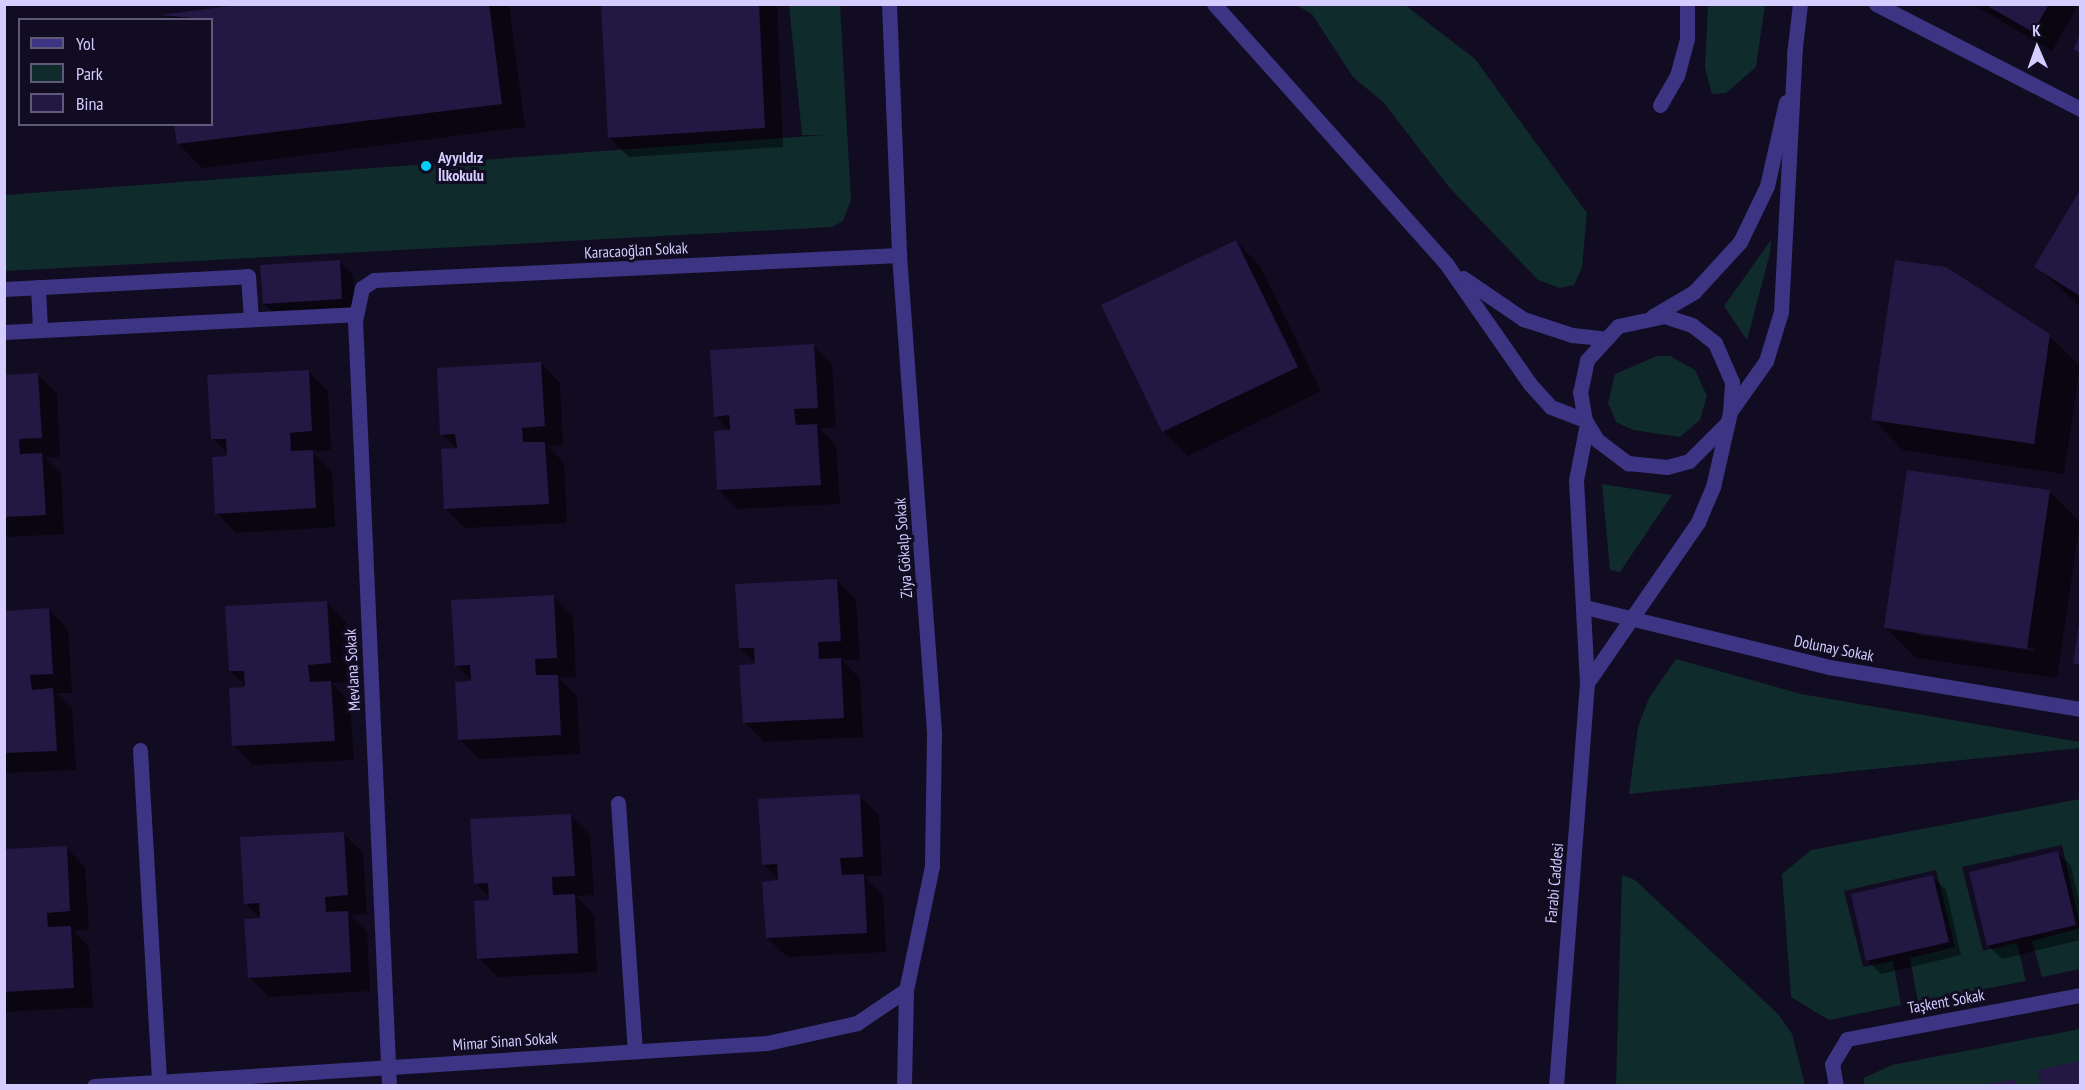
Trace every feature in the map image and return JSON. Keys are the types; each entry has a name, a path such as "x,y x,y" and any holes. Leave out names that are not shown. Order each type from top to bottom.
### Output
{"street":[{"name":"Ziya Gökalp Sokak","path":"889,4 899,255 934,735 932,866 906,990 904,1086"},
{"path":"1214,4 1447,265 1530,384 1551,406 1586,422 1622,460 1667,467 1708,447 1766,361 1781,312 1795,48"},
{"path":"1660,105 1680,67 1687,4"},
{"path":"1586,422 1581,374 1602,338 1618,326 1653,316 1716,272 1751,223 1779,141 1800,4"},
{"path":"1876,4 2080,109"},
{"name":"Karacaoğlan Sokak","path":"374,280 899,255"},
{"path":"1447,265 1523,319 1572,335 1602,338"},
{"path":"4,289 248,276 251,319"},
{"name":"Mevlana Sokak","path":"374,280 362,288 355,314 389,1086"},
{"path":"38,287 40,330"},
{"path":"4,332 355,314"},
{"path":"1587,682 1698,522 1713,487 1728,418 1732,382 1715,343 1692,325 1653,316"},
{"name":"Farabi Caddesi","path":"1556,1086 1587,682 1585,607 1576,480 1586,422"},
{"name":"Dolunay Sokak","path":"1585,607 1829,667 2080,709"},
{"path":"140,750 159,1081"},
{"path":"618,803 635,1051"},
{"name":"Mimar Sinan Sokak","path":"94,1086 635,1051 819,1035 857,1023 906,990"},
{"name":"Taşkent Sokak","path":"1836,1086 1832,1064 1847,1039 2080,995"}],"green space":[{"path":"789,5 840,5 851,200 843,221 832,227 5,271 5,195 823,135 802,135"},
{"path":"1296,5 1405,5 1475,59 1587,213 1582,268 1574,285 1560,288 1538,280 1449,187 1384,103 1353,77 1312,14"},
{"path":"1708,5 1765,5 1756,67 1726,93 1712,94 1705,68"},
{"path":"1771,240 1770,253 1747,340 1724,306"},
{"path":"1657,356 1670,356 1695,370 1707,396 1700,420 1680,437 1633,430 1616,422 1608,403 1615,374"},
{"path":"1602,484 1672,495 1620,572 1610,570"},
{"path":"1676,659 1801,694 2080,742 2080,748 1629,794 1638,727 1649,698"},
{"path":"2080,799 2080,926 2062,845 1962,867 1983,951 2017,943 2026,981 1918,1002 1910,958 1955,947 1936,870 1844,891 1863,967 1893,961 1901,1005 1829,1020 1791,997 1782,874 1811,850"},
{"path":"1622,875 1635,880 1778,1014 1792,1034 1805,1085 1616,1085"},
{"path":"2080,928 2080,969 2042,977 2032,941"},
{"path":"2080,1029 2080,1085 1864,1086 1864,1078 1892,1065"}],"building":[{"path":"245,4 489,4 502,104 177,144 174,126 213,126 213,18 160,15"},
{"path":"601,4 759,4 765,128 608,138"},
{"path":"1984,4 2049,4 2033,32"},
{"path":"2080,35 2080,53 2073,49"},
{"path":"2080,190 2080,296 2034,267"},
{"path":"1236,240 1298,367 1162,432 1101,305"},
{"path":"340,260 342,299 263,304 260,265"},
{"path":"1895,260 1946,267 2050,334 2034,444 1871,420"},
{"path":"814,344 818,408 794,409 796,425 817,424 821,485 717,490 714,431 730,430 729,415 714,417 710,350"},
{"path":"541,362 545,426 522,428 523,442 545,442 549,504 444,509 441,449 457,448 455,434 440,435 437,368"},
{"path":"309,370 312,431 290,433 291,451 313,450 316,508 215,514 212,457 227,456 226,439 211,439 207,375"},
{"path":"38,373 42,438 19,439 20,454 42,453 46,515 4,517 4,375"},
{"path":"1907,470 2050,490 2027,649 1884,628"},
{"path":"837,579 841,641 818,642 819,659 841,658 844,718 743,723 739,665 755,664 754,648 739,648 735,584"},
{"path":"554,595 557,658 535,659 536,675 558,675 561,735 458,740 455,682 471,681 470,665 455,666 451,600"},
{"path":"327,601 331,663 308,665 310,682 331,681 335,741 232,746 229,688 245,687 244,671 229,671 225,606"},
{"path":"49,608 53,674 30,675 32,690 53,688 57,751 4,753 4,611"},
{"path":"2080,624 2080,665 2073,663"},
{"path":"860,794 863,857 840,858 842,875 864,874 867,933 766,938 762,882 778,880 777,864 762,865 758,799"},
{"path":"571,814 575,876 552,877 553,895 575,894 578,953 477,959 474,901 489,900 488,883 474,884 470,819"},
{"path":"344,832 348,895 325,897 326,912 348,911 351,972 248,978 244,919 260,918 259,903 244,904 240,837"},
{"path":"67,846 70,911 47,913 48,927 71,926 74,988 4,992 4,849"},
{"path":"2058,851 2076,925 1987,946 1969,872"},
{"path":"1933,875 1949,942 1866,961 1851,894"},
{"path":"2080,1061 2080,1086 2041,1086 2038,1070"},
{"path":"2015,1079 2017,1086 1988,1086 1988,1084"}],"place":[{"name":"Ayyıldız İlkokulu","path":"426,166"}]}
